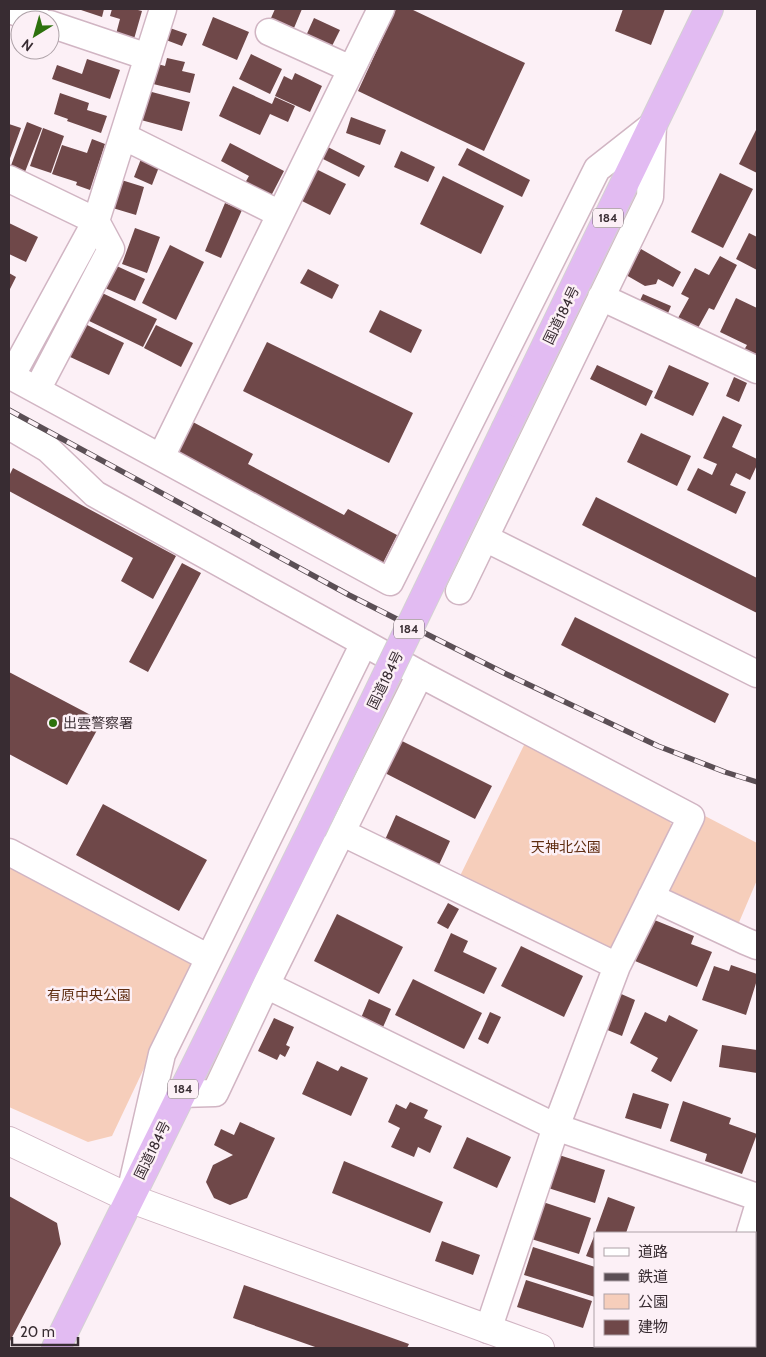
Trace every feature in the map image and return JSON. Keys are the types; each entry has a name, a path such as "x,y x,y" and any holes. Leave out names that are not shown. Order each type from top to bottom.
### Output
{"highway":[{"name":"国道184号","path":"56,1348 312,830 709,9"}],"street":[{"path":"163,9 96,221 13,369 37,390 390,582 597,170 653,125"},
{"path":"161,457 381,9"},
{"path":"60,27 148,57"},
{"path":"269,32 351,69"},
{"path":"459,591 650,197 653,125"},
{"path":"123,136 280,214"},
{"path":"9,179 96,221 111,248 37,390"},
{"path":"601,297 757,370"},
{"path":"9,426 48,449 95,494 420,674 690,817 617,966 556,1127 488,1330"},
{"path":"485,538 757,674"},
{"path":"129,1198 162,1054 364,642"},
{"path":"180,1094 215,1093 266,985 420,674"},
{"path":"341,832 617,966"},
{"path":"9,852 209,958"},
{"path":"651,897 757,946"},
{"path":"266,985 556,1127 757,1197"},
{"path":"9,1141 129,1198 540,1348"},
{"path":"750,1232 757,1210"}],"green space":[{"name":"天神北公園","path":"526,741 668,815 674,834 614,949 604,951 459,878"},
{"path":"705,816 757,843 757,880 737,927 669,893"},
{"name":"有原中央公園","path":"9,861 192,958 191,969 112,1136 88,1142 9,1107"}],"building":[{"path":"78,9 104,9 102,17"},
{"path":"112,9 142,11 134,39 116,34 120,19 110,16"},
{"path":"275,9 302,9 294,28 271,18"},
{"path":"396,9 411,9 525,63 484,151 358,91"},
{"path":"623,9 665,9 651,45 615,31"},
{"path":"213,17 249,32 237,60 202,45"},
{"path":"314,18 340,30 330,50 305,38"},
{"path":"170,28 187,34 182,46 166,40"},
{"path":"251,54 282,69 270,94 239,79"},
{"path":"167,58 185,62 182,71 195,74 190,93 145,82 150,62 165,66"},
{"path":"87,59 120,70 110,99 52,79 57,65 82,74"},
{"path":"295,73 322,86 310,112 275,96 284,76 292,80"},
{"path":"233,86 272,104 275,97 295,106 288,122 270,114 260,135 219,116"},
{"path":"148,91 190,102 182,131 141,120"},
{"path":"60,93 89,103 87,110 107,116 101,133 67,121 68,119 54,114"},
{"path":"351,117 386,130 380,145 346,133"},
{"path":"27,122 42,128 23,177 9,171"},
{"path":"9,124 21,128 9,161"},
{"path":"43,128 64,136 51,173 30,166"},
{"path":"757,131 757,173 739,164"},
{"path":"92,139 105,144 90,190 76,185 77,182 52,174 62,145 87,153"},
{"path":"230,143 284,171 271,196 245,183 249,176 221,161"},
{"path":"324,145 365,166 359,177 319,157"},
{"path":"467,148 530,180 522,197 458,165"},
{"path":"401,151 435,167 428,182 394,167"},
{"path":"141,159 159,167 152,185 134,177"},
{"path":"312,167 346,184 330,215 296,198"},
{"path":"720,173 753,189 723,248 691,232"},
{"path":"443,176 504,206 481,254 420,224"},
{"path":"115,178 144,187 136,215 106,206"},
{"path":"225,203 242,210 221,258 205,251"},
{"path":"9,223 38,237 26,262 9,254"},
{"path":"135,228 160,237 147,273 122,264"},
{"path":"749,233 757,237 757,270 736,259"},
{"path":"170,245 204,262 176,320 142,303"},
{"path":"641,249 681,272 673,287 658,279 656,284 645,286 626,275"},
{"path":"720,256 737,265 714,310 709,308 698,328 678,318 689,298 681,294 695,268 709,275"},
{"path":"108,262 145,279 135,301 98,285"},
{"path":"308,269 339,285 332,299 300,283"},
{"path":"9,273 16,277 9,291"},
{"path":"98,291 157,319 143,347 85,319"},
{"path":"643,294 671,306 666,318 637,307"},
{"path":"736,298 757,308 757,356 744,350 747,345 720,332"},
{"path":"380,310 422,330 411,353 369,332"},
{"path":"83,323 124,343 109,375 68,356"},
{"path":"156,325 193,343 181,367 144,348"},
{"path":"267,342 413,413 389,463 243,391"},
{"path":"597,365 653,391 646,406 590,379"},
{"path":"669,365 709,383 693,416 654,398"},
{"path":"734,377 747,383 739,402 726,396"},
{"path":"723,416 742,425 732,447 757,459 757,465 750,480 736,473 730,485 746,492 736,514 687,490 698,468 712,475 717,464 703,458"},
{"path":"191,421 253,454 248,464 344,515 348,509 397,535 382,565 173,455"},
{"path":"641,433 691,456 677,486 627,462"},
{"path":"13,468 176,556 153,599 121,581 133,558 9,491 9,476"},
{"path":"596,497 757,578 757,613 582,525"},
{"path":"182,563 201,573 148,672 129,662"},
{"path":"575,617 729,694 715,723 561,645"},
{"path":"9,672 102,721 67,785 9,754"},
{"path":"398,739 492,786 475,819 381,771"},
{"path":"103,804 207,860 179,911 76,855"},
{"path":"396,815 450,841 438,867 384,842"},
{"path":"448,903 459,909 448,929 437,923"},
{"path":"337,914 403,947 379,994 314,961"},
{"path":"652,919 694,936 691,944 712,952 697,987 635,961"},
{"path":"451,933 468,941 463,952 497,968 484,994 434,971"},
{"path":"521,946 583,976 564,1017 501,986"},
{"path":"731,965 757,974 757,980 746,1015 702,1000 714,966 729,971"},
{"path":"413,979 482,1013 464,1049 395,1015"},
{"path":"619,993 635,1000 622,1036 605,1029"},
{"path":"369,999 391,1009 380,1034 358,1025"},
{"path":"490,1012 501,1017 488,1044 478,1039"},
{"path":"645,1012 666,1022 669,1015 698,1030 671,1082 651,1071 658,1058 630,1043"},
{"path":"274,1018 294,1027 286,1045 290,1047 285,1057 280,1054 277,1060 258,1051"},
{"path":"722,1045 757,1050 757,1073 719,1067"},
{"path":"317,1061 338,1071 341,1066 368,1078 351,1116 302,1094"},
{"path":"633,1093 669,1104 661,1129 625,1118"},
{"path":"683,1101 731,1118 729,1124 757,1134 742,1174 705,1161 707,1154 670,1141"},
{"path":"410,1102 428,1110 424,1118 442,1126 430,1153 418,1147 414,1157 391,1147 400,1128 388,1122 396,1104 406,1109"},
{"path":"240,1122 275,1138 247,1198 230,1205 214,1198 206,1182 213,1165 233,1155 214,1145 221,1129 234,1135"},
{"path":"467,1137 511,1157 497,1188 453,1168"},
{"path":"553,1153 605,1170 595,1203 542,1186"},
{"path":"344,1161 443,1202 430,1233 332,1193"},
{"path":"9,1196 57,1223 61,1244 9,1343"},
{"path":"608,1197 635,1207 626,1232 595,1232"},
{"path":"537,1200 591,1218 579,1254 525,1237"},
{"path":"594,1236 594,1259 586,1256"},
{"path":"442,1241 480,1255 473,1275 435,1261"},
{"path":"533,1247 594,1267 594,1297 524,1275"},
{"path":"526,1280 592,1301 583,1328 517,1307"},
{"path":"244,1285 409,1344 407,1348 318,1348 233,1318"},
{"path":"664,1347 668,1348 602,1348"}],"railway":[{"path":"9,410 349,595 504,673 658,746 725,772 757,782"}],"place":[{"name":"出雲警察署","path":"53,723"}]}
